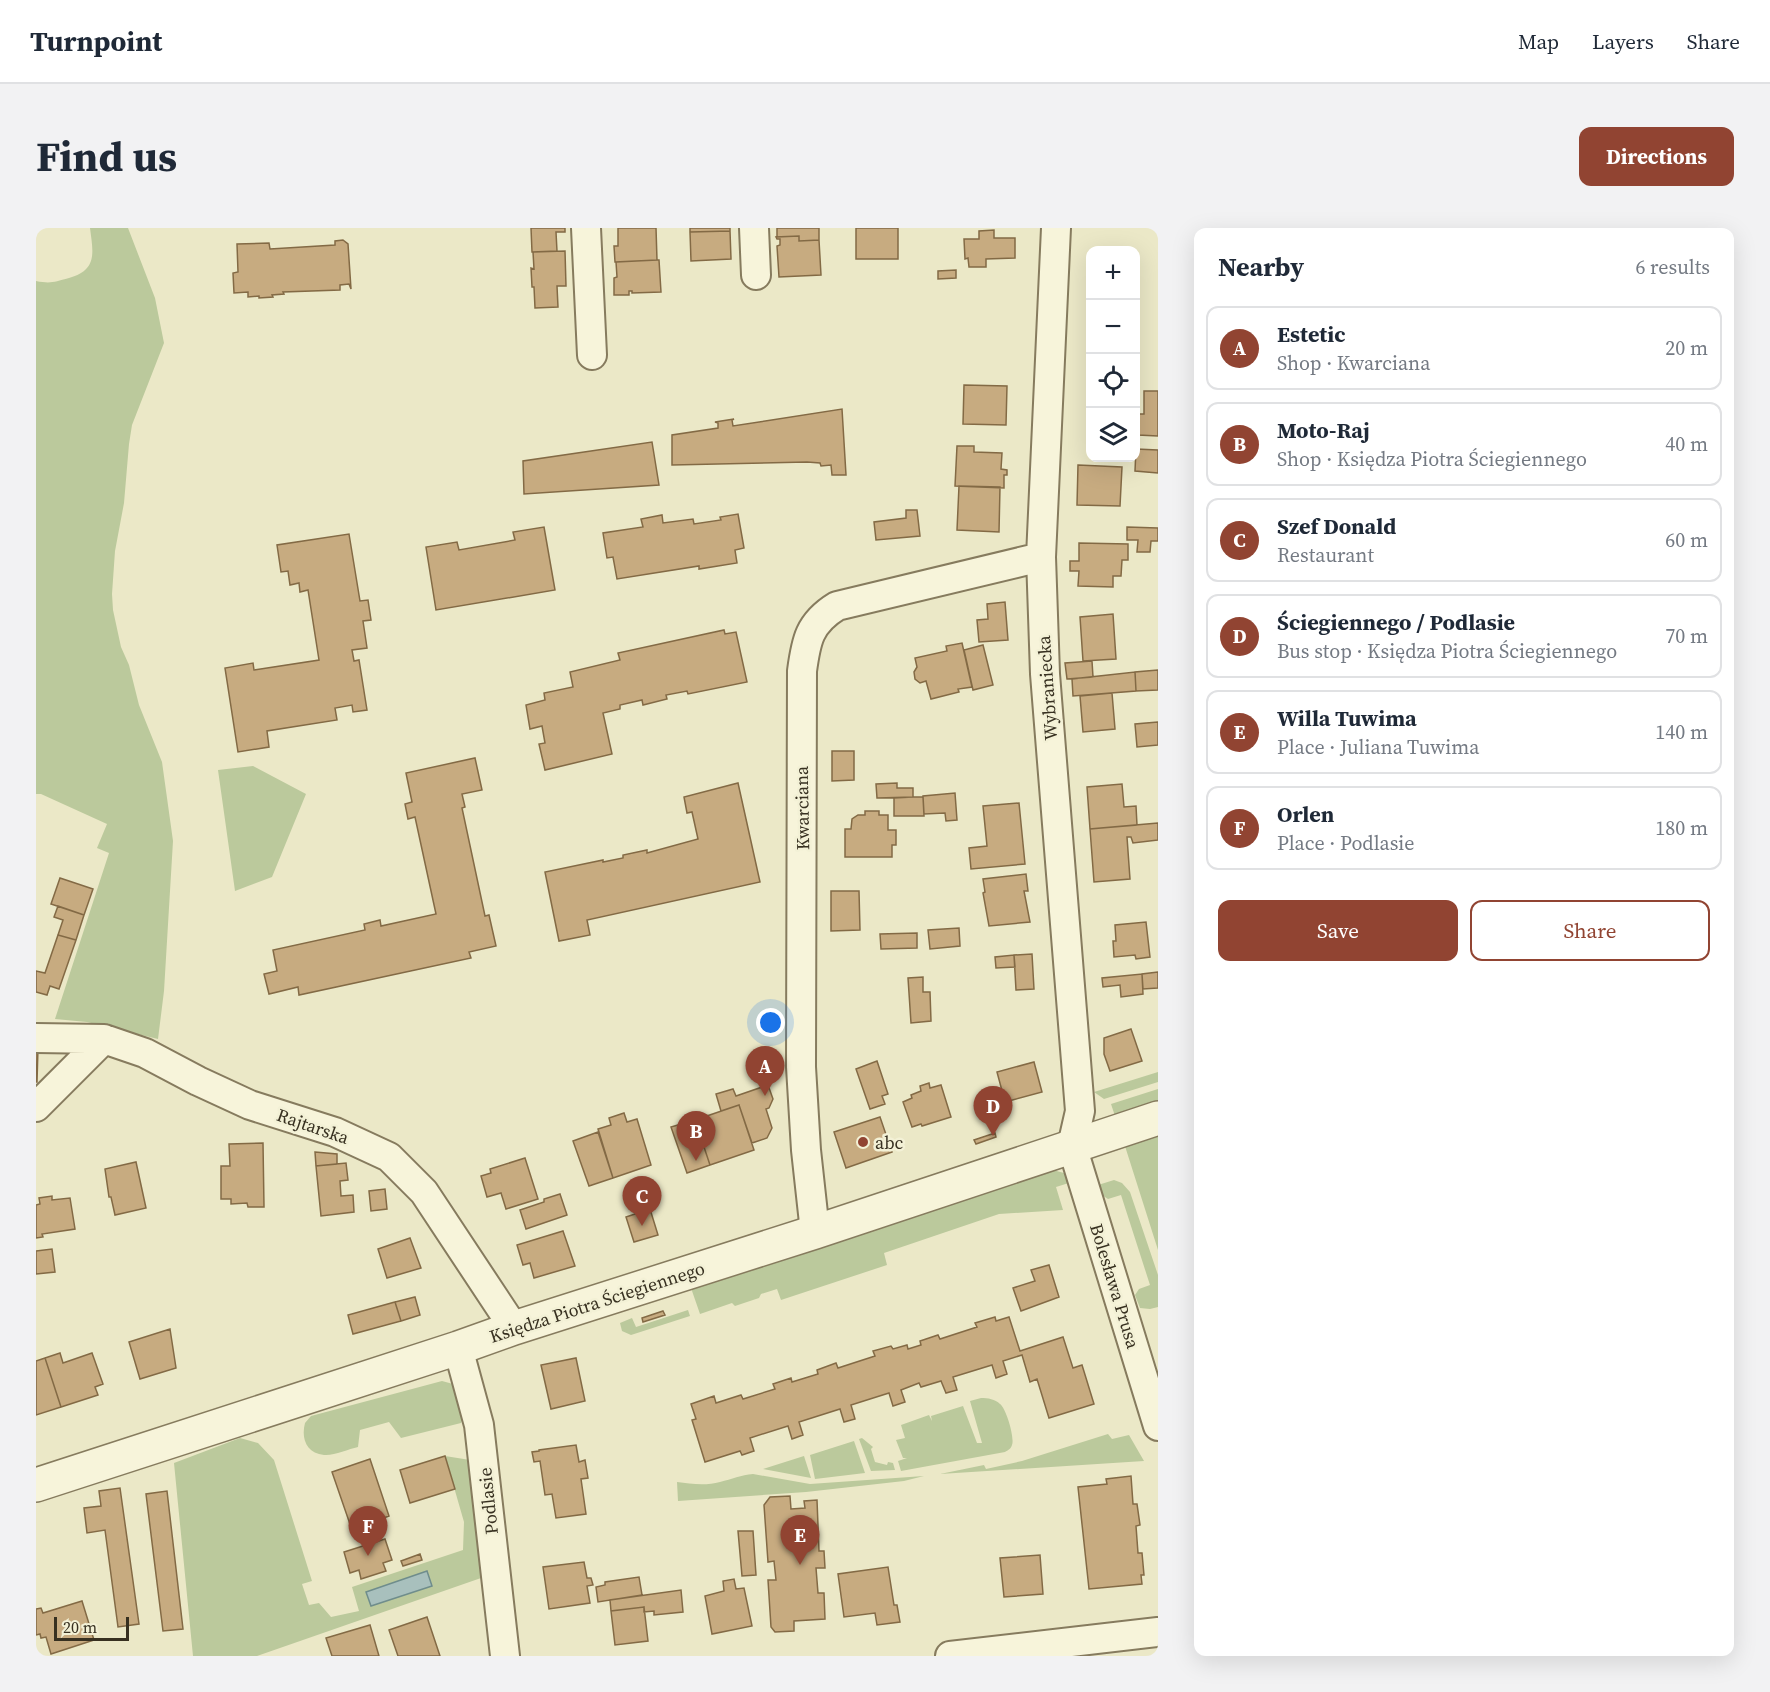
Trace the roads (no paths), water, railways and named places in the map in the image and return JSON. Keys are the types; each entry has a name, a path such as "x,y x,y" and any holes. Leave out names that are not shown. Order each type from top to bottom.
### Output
{"street":[{"path":"586,228 592,355"},
{"path":"754,228 756,275"},
{"name":"Wybraniecka","path":"1056,228 1041,557 1045,674 1080,1111 1072,1146"},
{"name":"Kwarciana","path":"815,1232 806,1150 801,1067 802,671 810,632 817,621 837,606 1041,557"},
{"name":"Rajtarska","path":"36,1038 104,1040 146,1053 250,1105 335,1131 389,1157 424,1192 514,1328"},
{"path":"36,1107 104,1040"},
{"name":"Księdza Piotra Ściegiennego","path":"36,1485 1158,1118"},
{"name":"Bolesława Prusa","path":"1072,1146 1158,1426"},
{"name":"Podlasie","path":"458,1348 480,1432 505,1656"},
{"path":"950,1656 1158,1632"}],"water":[{"path":"427,1571 432,1586 371,1606 366,1592"}],"place":[{"name":"Estetic","path":"765,1096"},
{"name":"Ściegiennego / Podlasie","path":"993,1136"},
{"name":"abc","path":"863,1142"},
{"name":"Moto-Raj","path":"696,1161"},
{"name":"Szef Donald","path":"642,1226"},
{"name":"Orlen","path":"368,1556"},
{"name":"Willa Tuwima","path":"800,1565"}]}
